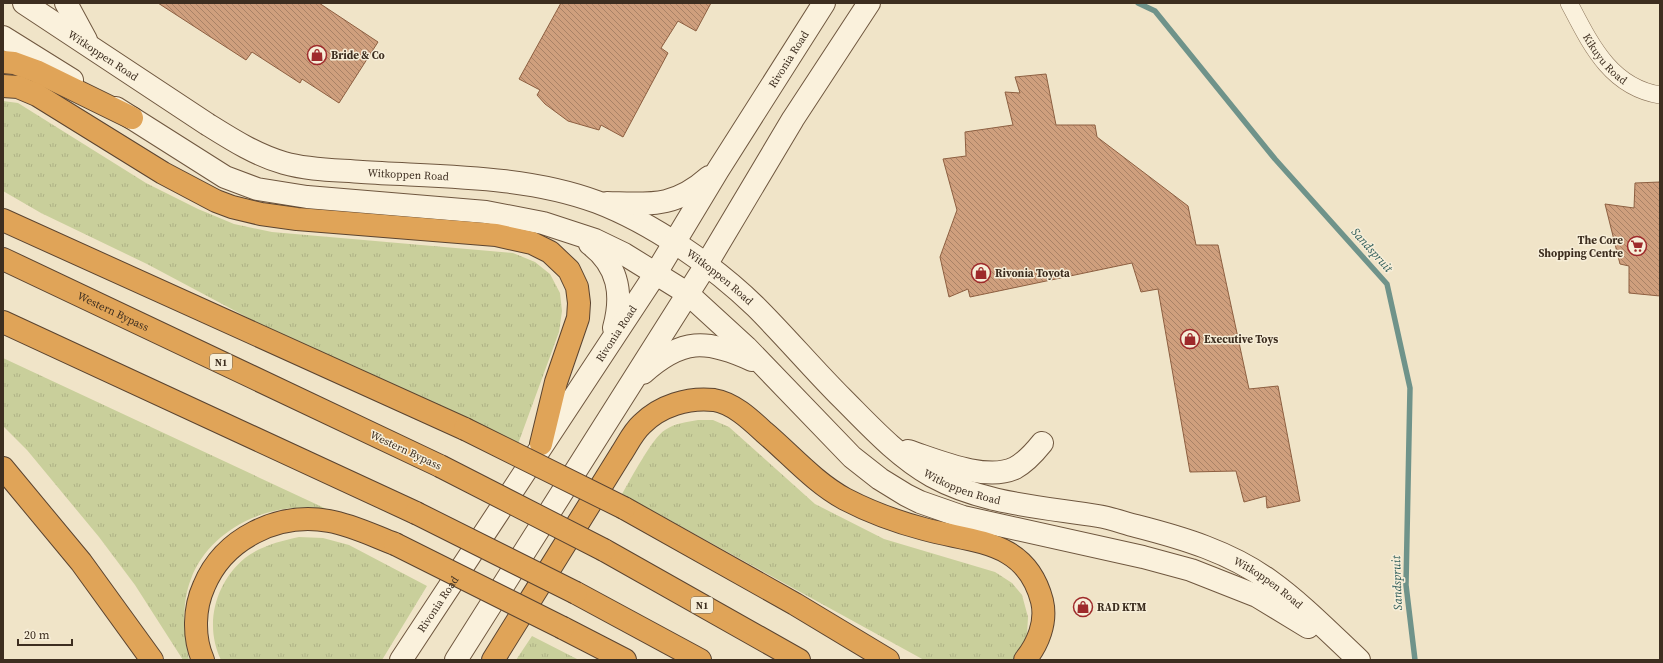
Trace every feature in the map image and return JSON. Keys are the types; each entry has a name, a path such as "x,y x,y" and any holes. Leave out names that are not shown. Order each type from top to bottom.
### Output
{"highway":[{"path":"3,62 14,63 36,71 132,118"},
{"path":"3,86 18,87 36,95 168,176 232,207 261,214 302,219 496,235 532,243 550,252 569,270 577,287 579,303 574,331 556,382 542,444"},
{"path":"3,204 87,258"},
{"path":"3,212 50,235"},
{"path":"3,220 465,429 624,508 795,604 888,659"},
{"name":"Western Bypass","path":"3,259 440,466 604,550 799,660"},
{"path":"3,322 416,513 576,592 700,660"},
{"path":"493,660 641,424 668,406 685,401 702,399 716,400 744,414 828,488 845,499 883,517 925,530 986,542 1009,554 1022,564 1038,586 1043,609 1042,628 1025,660"},
{"path":"3,468 81,562 152,660"},
{"path":"203,660 196,634 196,613 199,597 208,576 219,559 232,546 253,531 276,524 295,521 328,521 361,530 395,544 625,660"}],"main road":[{"name":"Witkoppen Road","path":"24,3 90,45 221,133 264,156 286,164 348,171 520,183 543,186 600,203 640,222 706,265 755,306 817,373 890,445 933,476 980,495 1038,508 1101,516 1171,535 1222,553 1256,571 1289,595 1358,660"},
{"path":"66,3 78,27 90,45"},
{"name":"Rivonia Road","path":"401,660 656,273 718,170 824,3"},
{"path":"456,660 627,387 706,265 793,119 869,3"},
{"name":"Witkoppen Road","path":"3,37 225,177 257,189 307,197 486,212 543,223 576,233 618,251 687,293 765,366 852,457 894,488 920,502 963,517 1143,557 1204,575 1257,596 1289,614 1358,660"},
{"path":"600,203 653,204 670,201 692,191 718,170"},
{"path":"576,233 603,255 613,269 617,280 619,303 610,341"},
{"path":"627,387 664,356 680,348 691,346 711,346 728,349 765,366"},
{"path":"890,445 962,468 990,472 1013,468 1024,462 1042,443"}],"street":[{"name":"Kikuyu Road","path":"1569,3 1600,59 1631,85 1660,95"}],"green space":[{"path":"3,101 18,103 146,183 198,209 234,224 272,232 513,253 535,262 550,274 560,293 562,311 559,332 518,444 284,337 147,264 41,213 3,191"},
{"path":"3,358 333,512 302,508 281,510 264,514 249,520 220,538 208,550 198,564 191,579 186,598 184,619 189,660 183,660 135,585 99,537 27,450 3,426"},
{"path":"698,420 713,420 729,427 815,504 884,539 995,572 1012,583 1022,595 1028,617 1027,635 1015,660 924,660 622,494 648,450 660,434 665,430 681,423"},
{"path":"299,537 323,538 349,545 427,586 382,660 221,660 213,633 213,619 215,605 226,580 235,568 251,554 271,544"},
{"path":"532,636 579,660 516,660"}],"building":[{"path":"158,3 319,3 378,42 339,103 302,79 300,83 252,52 246,60"},
{"path":"561,3 711,3 696,31 678,21 661,48 668,53 623,137 601,125 599,130 568,121 545,104 537,95 540,90 519,79"},
{"path":"1046,74 1056,125 1095,125 1097,137 1188,206 1196,245 1218,245 1249,389 1278,386 1300,501 1267,508 1266,496 1244,502 1236,471 1190,472 1158,289 1141,292 1132,263 970,297 968,289 949,297 940,257 957,210 943,159 966,156 965,132 1013,125 1005,92 1020,93 1015,77"},
{"name":"The Core Shopping Centre","path":"1660,182 1660,296 1629,293 1629,266 1620,264 1605,204 1634,208 1635,183"}],"waterway":[{"name":"Sandspruit","path":"1138,3 1155,11 1275,159 1387,284 1410,388 1406,585 1415,660"}],"place":[{"name":"Bride & Co","path":"317,55"},
{"name":"The Core Shopping Centre","path":"1637,246"},
{"name":"Rivonia Toyota","path":"981,273"},
{"name":"Executive Toys","path":"1190,339"},
{"name":"RAD KTM","path":"1083,607"}]}
